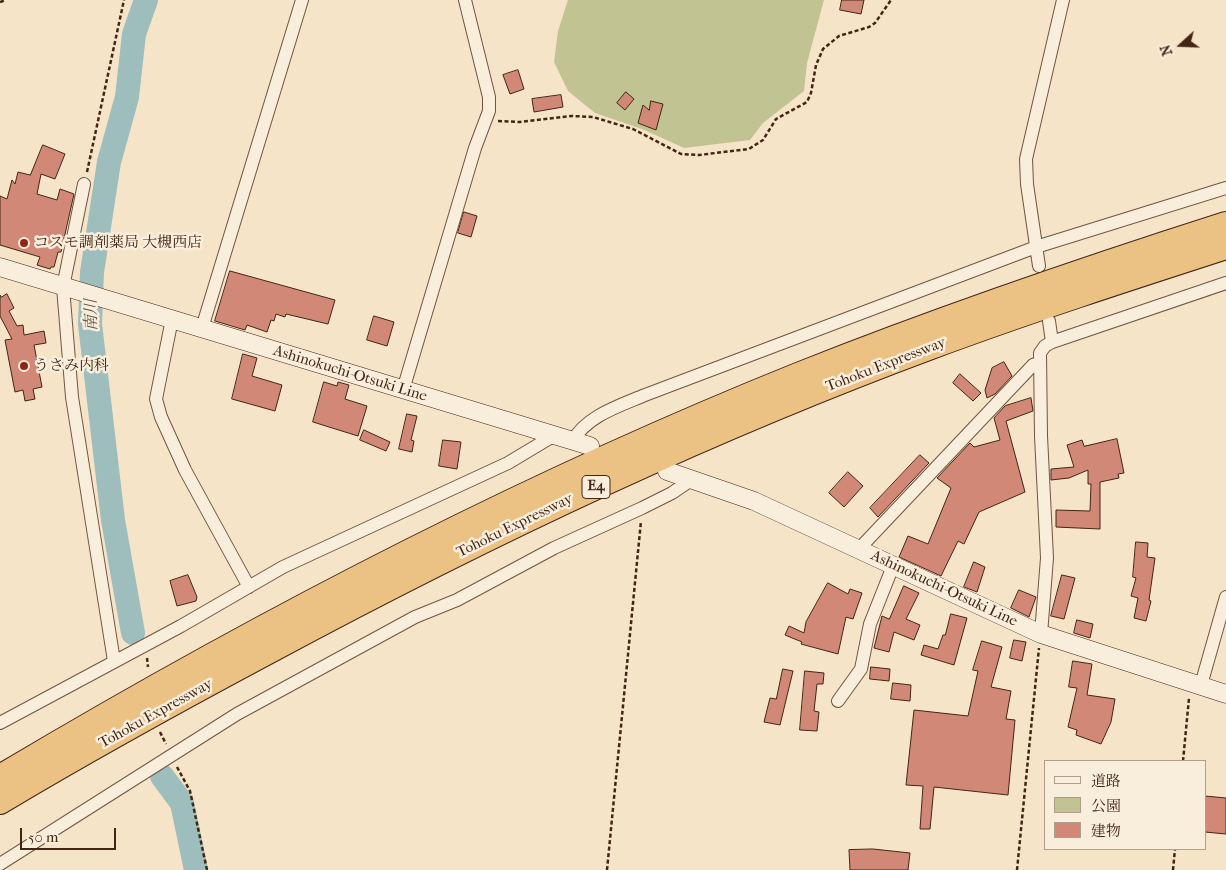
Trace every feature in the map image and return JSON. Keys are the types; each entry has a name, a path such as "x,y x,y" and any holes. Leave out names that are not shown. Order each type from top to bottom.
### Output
{"highway":[{"name":"Tohoku Expressway","path":"0,777 195,666 317,600 564,476 728,404 914,331 1052,281 1226,224"},
{"name":"Tohoku Expressway","path":"0,802 215,680 333,616 574,497 701,440 928,348 1057,302 1226,247"}],"main road":[{"name":"Ashinokuchi-Otsuki Line","path":"0,267 590,446"},
{"name":"Ashinokuchi-Otsuki Line","path":"667,471 754,501 1040,634 1226,694"}],"street":[{"path":"202,328 302,0"},
{"path":"403,390 475,148 487,118 489,97 465,0"},
{"path":"1039,266 1027,184 1026,159 1063,0"},
{"path":"84,184 67,288 72,398 114,661"},
{"path":"572,442 577,432 591,421 645,395 1036,247 1226,188"},
{"path":"1040,634 1047,558 1040,353 1045,346 1052,342 1226,282"},
{"path":"172,320 156,399 161,417 185,470 249,587"},
{"path":"1049,321 1052,342"},
{"path":"858,550 1033,365 1039,363"},
{"path":"0,723 292,563 508,463 553,436"},
{"path":"0,864 237,714 415,617 457,600 554,548 672,493 691,480"},
{"path":"838,701 862,669 870,624 892,566"},
{"path":"1196,683 1226,597"}],"path":[{"path":"0,2 6,0"},
{"path":"84,184 124,0"},
{"path":"487,118 511,122 572,116 593,117 633,129 681,154 749,149 763,140 776,119 807,102 811,93 816,65 823,49 839,36 869,27 875,23 891,0"},
{"path":"607,870 642,508"},
{"path":"1017,870 1040,634"},
{"path":"1183,760 1196,683"},
{"path":"160,732 190,791 207,870"},
{"path":"1173,870 1175,850"}],"green space":[{"path":"568,0 824,0 807,63 804,91 763,123 750,140 684,148 642,129 595,113 568,91 554,62 558,31"}],"building":[{"path":"842,0 864,0 861,14 840,10"},
{"path":"518,70 524,89 510,94 503,75"},
{"path":"626,92 634,99 625,110 617,103"},
{"path":"561,95 563,107 534,112 532,99"},
{"path":"651,101 663,104 656,130 638,123 643,105 649,110"},
{"path":"43,145 65,154 55,179 41,174 37,194 57,200 60,189 74,194 61,252 58,252 54,267 50,269 37,265 40,257 0,245 0,196 7,199 12,180 15,184 18,172 30,175"},
{"path":"464,212 477,216 471,237 458,233"},
{"path":"230,271 335,300 328,324 286,314 285,317 276,314 274,321 271,320 267,332 247,325 245,330 215,321"},
{"name":"うさみ内科","path":"7,294 14,308 9,311 17,326 23,325 24,335 44,331 46,343 34,345 42,387 33,389 35,399 25,401 23,390 15,392 5,340 12,339 0,316 0,295 1,297"},
{"path":"374,316 394,322 387,346 367,340"},
{"path":"243,354 257,358 252,376 282,385 275,411 232,399"},
{"path":"1004,362 1012,376 995,394 987,398 985,390 992,368"},
{"path":"960,374 981,393 973,401 953,383"},
{"path":"324,382 337,386 338,382 349,385 345,399 367,406 358,436 313,422"},
{"path":"1031,398 1033,411 1006,421 1025,492 979,512 964,544 958,541 941,576 899,557 908,536 928,544 951,488 937,478 970,443 974,447 1000,440 994,418 1005,406"},
{"path":"407,414 417,416 411,440 414,441 412,452 399,449"},
{"path":"364,430 390,442 386,451 360,440"},
{"path":"1117,439 1124,473 1118,474 1119,478 1100,482 1100,529 1056,527 1056,510 1090,511 1091,484 1088,484 1088,470 1069,478 1051,480 1051,469 1074,467 1067,445 1082,440 1084,446"},
{"path":"443,440 461,442 457,469 439,466"},
{"path":"920,455 929,463 878,517 870,508"},
{"path":"848,472 863,486 844,507 829,493"},
{"path":"1136,542 1148,543 1147,557 1155,558 1149,600 1151,601 1146,621 1134,618 1138,598 1131,596 1136,578 1133,577"},
{"path":"974,562 985,567 977,592 964,587"},
{"path":"188,575 197,597 196,601 177,606 170,581"},
{"path":"1062,575 1075,578 1064,619 1051,616"},
{"path":"828,583 848,594 850,589 862,593 853,619 846,617 838,654 801,644 802,642 785,635 789,626 804,633 806,622"},
{"path":"904,586 919,593 906,619 920,625 914,640 894,632 889,652 874,648 882,616 889,619"},
{"path":"1019,590 1036,597 1029,617 1011,608"},
{"path":"951,614 967,618 954,665 921,655 924,645 938,649 943,635 945,635"},
{"path":"1077,620 1093,624 1090,638 1074,633"},
{"path":"1014,640 1026,642 1022,661 1010,658"},
{"path":"982,641 1002,647 991,687 1011,691 1006,719 1015,720 1008,795 934,787 930,829 920,829 923,786 906,785 914,710 968,716 978,671 973,670"},
{"path":"1073,661 1092,664 1087,695 1115,699 1111,722 1101,744 1076,735 1077,730 1068,727 1077,688 1069,687"},
{"path":"871,667 890,669 889,681 870,679"},
{"path":"783,669 793,671 780,725 764,722 770,698 776,699"},
{"path":"805,671 824,673 823,684 817,684 814,711 819,712 817,731 800,730"},
{"path":"893,683 911,685 910,701 891,699"},
{"path":"1206,796 1226,798 1226,834 1206,832"},
{"path":"873,849 910,853 908,870 850,870 849,850"}],"waterway":[{"name":"南川","path":"133,633 113,520 90,324 92,272 109,162 127,97 134,34 146,0"},
{"name":"南川","path":"162,776 182,803 196,870"}],"place":[{"name":"コスモ調剤薬局 大槻西店","path":"24,243"},
{"name":"うさみ内科","path":"24,366"}]}
